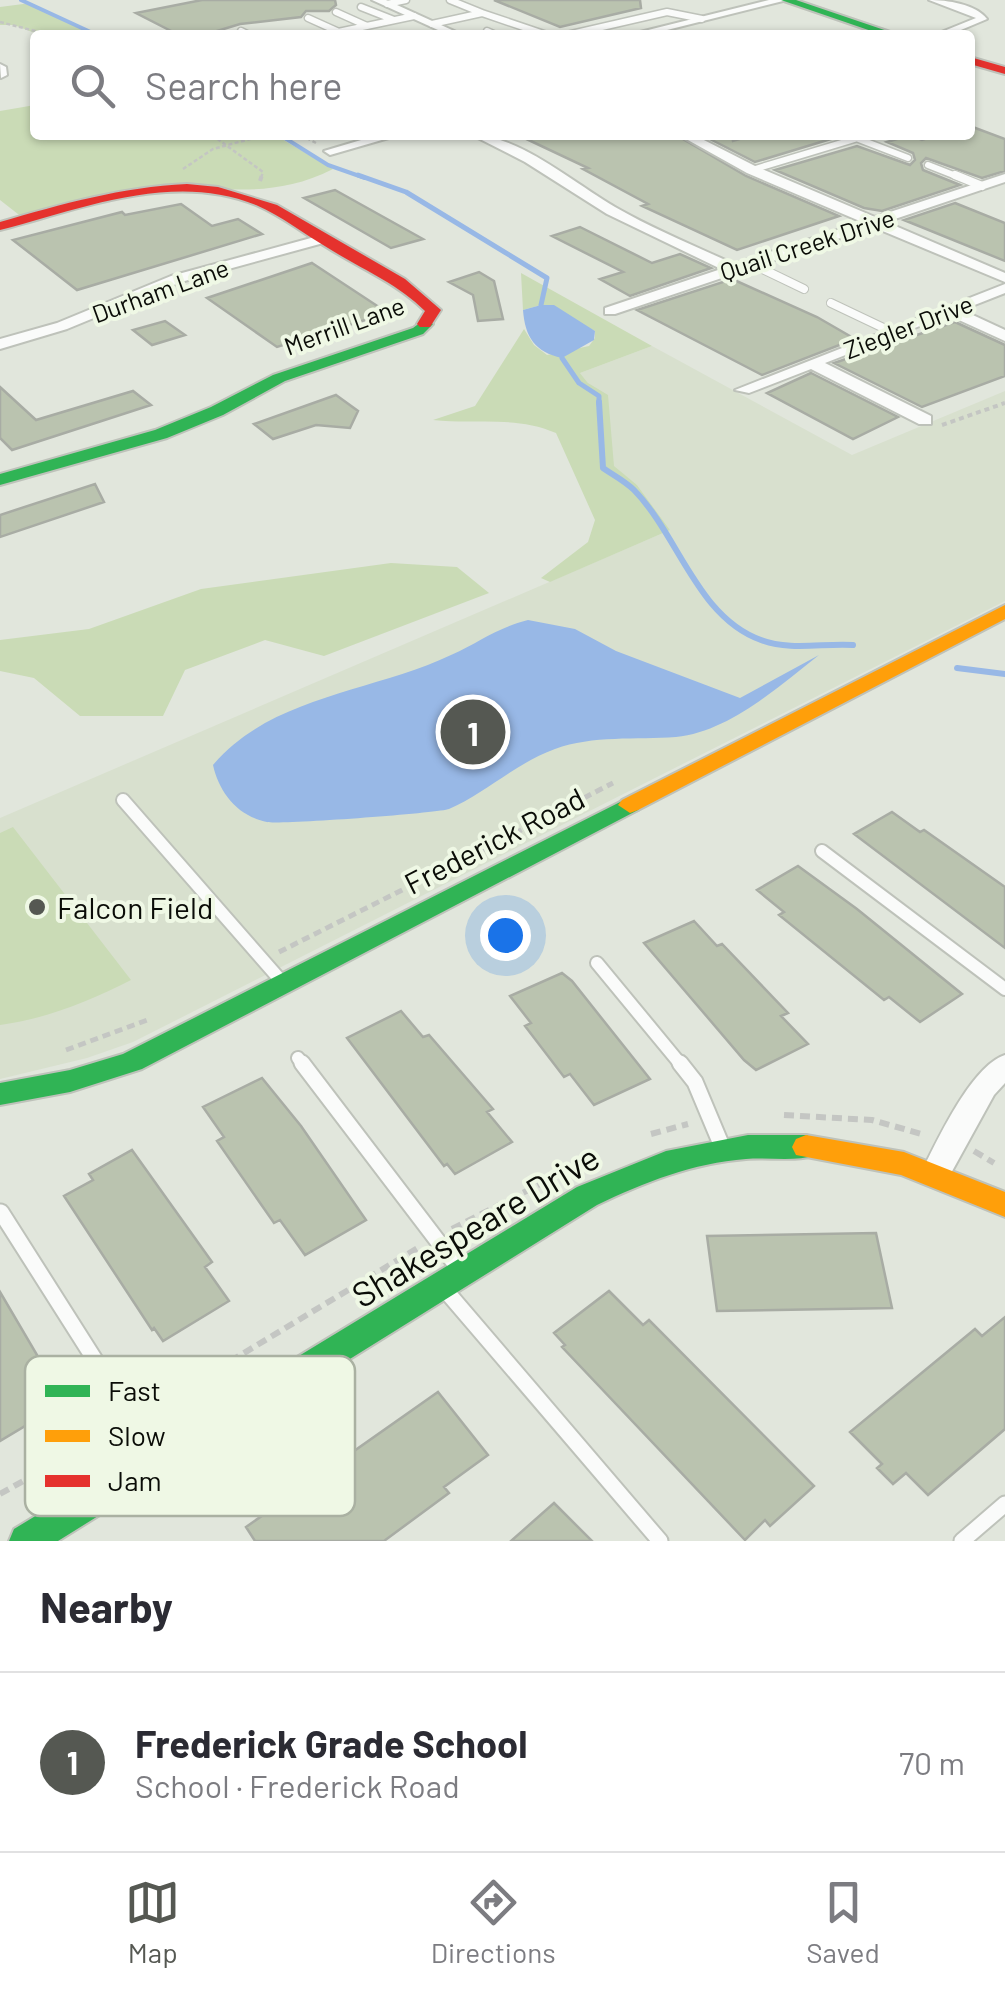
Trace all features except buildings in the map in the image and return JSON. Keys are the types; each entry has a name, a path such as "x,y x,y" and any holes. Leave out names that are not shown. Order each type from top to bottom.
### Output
{"street":[{"path":"653,30 784,0 878,30"},
{"path":"934,0 978,14 982,19 952,30"},
{"path":"382,2 446,30"},
{"path":"975,62 1005,71"},
{"path":"0,67 1,75"},
{"path":"330,151 373,140"},
{"path":"488,140 528,159 612,211 732,269"},
{"name":"Ziegler Drive","path":"695,140 752,170 1005,278"},
{"name":"Quail Creek Drive","path":"610,311 1005,178"},
{"name":"Merrill Lane","path":"0,226 179,182 222,190 253,199 322,239 428,303 433,316 418,331 279,378 161,434 0,480"},
{"name":"Durham Lane","path":"0,344 62,326 176,280 322,239"},
{"name":"Ziegler Drive","path":"743,390 1005,288"},
{"path":"948,310 1005,336"},
{"path":"812,364 925,420"},
{"name":"Frederick Road","path":"0,1094 70,1081 132,1062 1005,611"},
{"path":"935,1175 984,1087 1005,1066"},
{"name":"Shakespeare Drive","path":"324,1356 631,1174 723,1148 814,1148 901,1162 1005,1205"},
{"name":"Shakespeare Drive","path":"26,1541 65,1516"}],"lane":[{"path":"382,2 406,0"},
{"path":"450,0 532,30"},
{"path":"362,7 394,20"},
{"path":"336,12 367,26"},
{"path":"597,30 667,12 702,18"},
{"path":"432,24 482,13"},
{"path":"348,30 414,16"},
{"path":"308,18 335,30"},
{"path":"752,170 850,140"},
{"path":"861,140 908,158"},
{"path":"928,165 982,186"},
{"path":"750,263 804,290"},
{"path":"832,303 892,332"},
{"path":"124,800 283,983"},
{"path":"822,852 1005,989"},
{"path":"597,962 686,1070 723,1148"},
{"path":"298,1058 462,1272"},
{"path":"1,1212 92,1356"},
{"path":"441,1285 660,1541"},
{"path":"962,1541 1005,1504"}],"path":[{"path":"0,22 31,30"},
{"path":"221,140 263,172 252,188"},
{"path":"179,182 193,159 244,140"},
{"path":"925,420 945,426 1005,402"},
{"path":"263,961 617,781"},
{"path":"60,1052 154,1016"}],"shaded area":[{"path":"652,346 852,455 1005,391 1005,601 133,1042 87,1058 0,1079 0,818 670,530 637,485 614,467 588,383 580,373"}],"green space":[{"path":"31,3 87,30 30,31 0,25 0,7"},
{"path":"30,106 30,140 284,140 333,169 307,180 258,189 135,189 23,218 0,200 0,111"},
{"path":"521,273 652,346 580,373 608,395 614,466 637,485 670,530 550,582 541,578 588,542 595,520 556,433 510,422 433,420 475,406 524,329 534,345 547,355 589,346 595,338 595,331 541,305 523,310"},
{"path":"391,563 457,567 489,593 324,656 265,640 185,670 163,716 80,716 34,678 0,671 0,640 89,629 201,589"},
{"name":"Falcon Field","path":"13,827 131,980 67,1008 0,1025 0,833"}],"water":[{"path":"554,305 595,331 594,340 562,358 545,352 529,335 523,310"},
{"path":"528,620 575,629 616,651 740,698 819,655 770,694 715,727 676,737 599,740 555,749 449,809 267,822 238,808 220,784 213,765 264,724 324,698 421,668"}],"waterway":[{"path":"21,0 86,30"},
{"path":"288,140 328,165 365,178"},
{"path":"358,175 406,192 547,278 541,305"},
{"path":"562,358 579,383 599,396 599,402"},
{"path":"599,402 603,468 630,487 650,509 690,574 720,613 739,629 772,643 853,645"},
{"path":"957,668 1005,674"}],"traffic: fast":[{"path":"786,0 879,30"},
{"path":"0,480 161,434 217,411 279,378 418,331 425,324"},
{"path":"0,1094 70,1081 132,1062 630,805"},
{"path":"327,1356 587,1196 640,1172 720,1150 806,1147"},
{"path":"26,1541 67,1516"}],"traffic: slow":[{"path":"630,805 1005,611"},
{"path":"806,1147 904,1164 1005,1205"}],"traffic: jam":[{"path":"975,62 1005,71"},
{"path":"0,226 92,200 155,189 187,188 249,198 272,207 399,283 433,310 425,324"}],"place":[{"name":"Frederick Grade School","path":"473,732"},
{"name":"Falcon Field","path":"37,907"}]}
